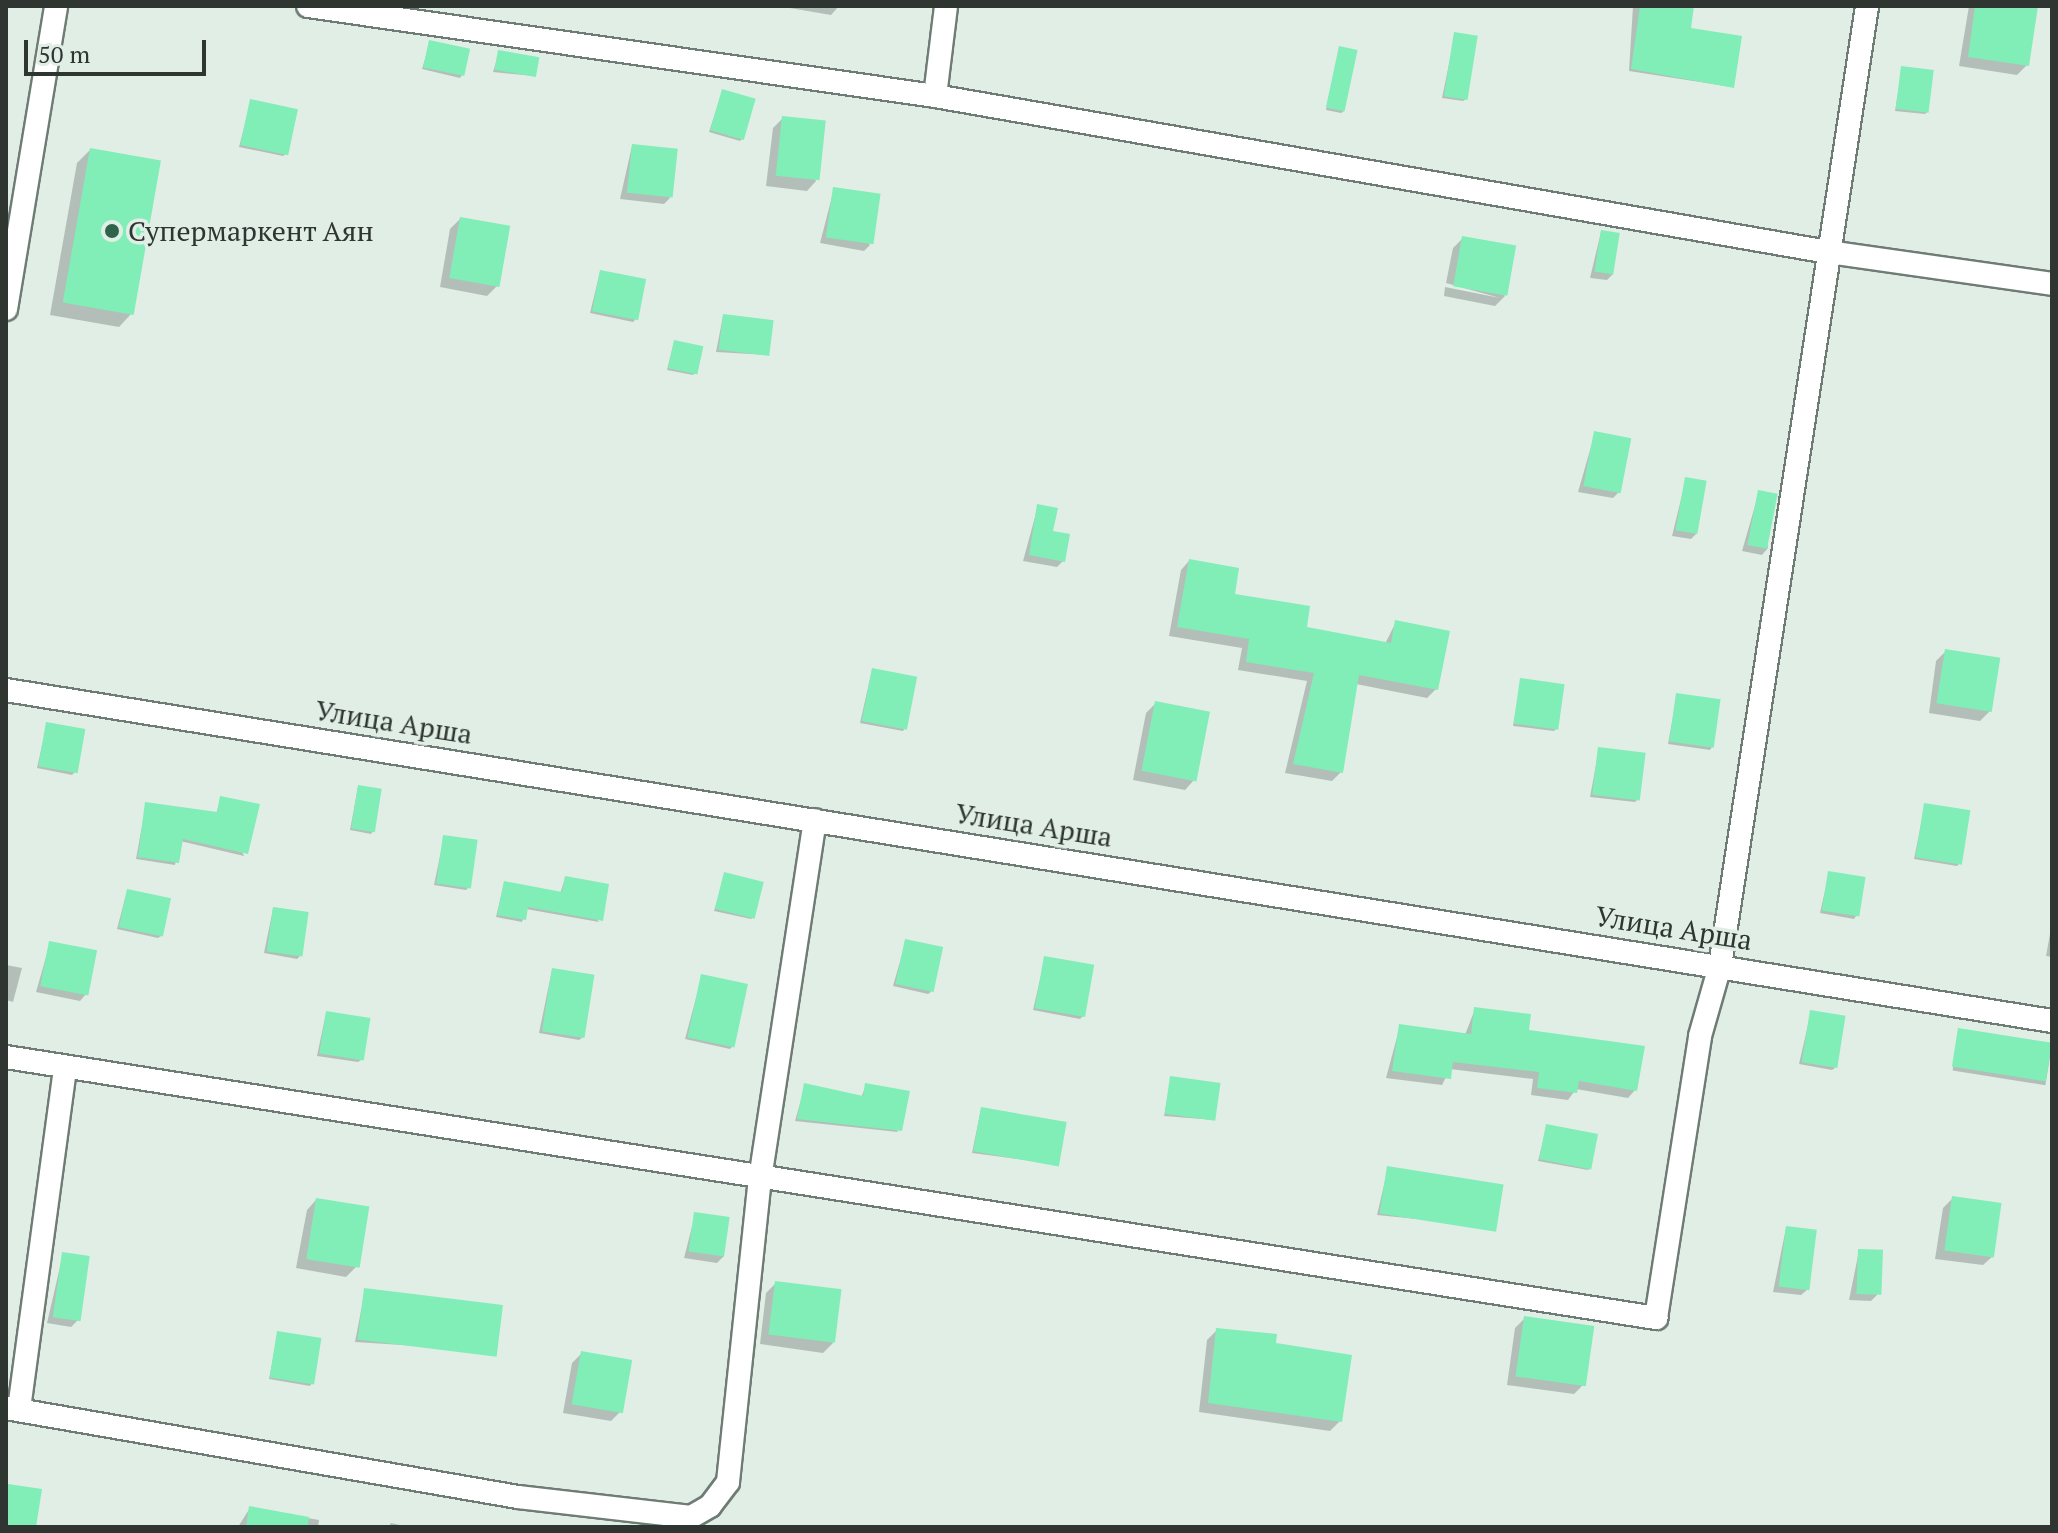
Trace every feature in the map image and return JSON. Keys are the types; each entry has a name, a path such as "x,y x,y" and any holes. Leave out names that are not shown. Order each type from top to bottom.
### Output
{"street":[{"path":"6,309 56,6"},
{"path":"308,6 935,96 1828,252 2052,284"},
{"path":"935,96 946,6"},
{"path":"6,1057 65,1069 760,1179 1656,1318 1700,1036 1720,966 1867,6"},
{"name":"Улица Арша","path":"6,690 2052,1021"},
{"path":"65,1069 13,1409 518,1497 691,1517 728,1482 760,1179 815,820"}],"building":[{"path":"1640,6 1694,6 1691,28 1742,36 1734,88 1631,69"},
{"path":"1975,6 2038,6 2029,66 1968,57"},
{"path":"1454,32 1478,36 1468,100 1444,96"},
{"path":"429,40 470,49 464,76 423,67"},
{"path":"1339,46 1358,50 1344,112 1326,108"},
{"path":"498,50 539,57 536,77 495,70"},
{"path":"1901,66 1934,70 1929,113 1896,109"},
{"path":"722,89 756,99 744,140 710,130"},
{"path":"250,99 298,109 288,155 240,145"},
{"path":"782,116 826,121 819,180 776,176"},
{"path":"632,144 678,149 673,198 627,193"},
{"name":"Супермаркент Аян","path":"90,148 161,161 134,315 63,303"},
{"path":"833,187 881,194 873,244 826,238"},
{"path":"460,217 510,226 499,287 449,278"},
{"path":"1601,230 1620,233 1613,274 1594,271"},
{"path":"1462,236 1516,246 1507,296 1453,286"},
{"path":"600,270 646,279 638,320 592,311"},
{"path":"723,314 774,320 769,356 719,350"},
{"path":"674,340 703,346 697,375 668,368"},
{"path":"1594,431 1631,438 1621,493 1583,486"},
{"path":"1685,477 1707,481 1697,534 1676,530"},
{"path":"1758,490 1778,494 1767,549 1747,545"},
{"path":"1037,504 1058,508 1053,531 1070,534 1065,562 1029,555"},
{"path":"1189,559 1239,568 1235,594 1310,606 1307,627 1391,643 1395,620 1450,631 1438,690 1359,675 1343,773 1293,764 1314,673 1246,662 1249,639 1177,627"},
{"path":"1945,649 2000,658 1992,712 1936,703"},
{"path":"872,668 917,677 907,730 862,721"},
{"path":"1520,678 1565,684 1558,730 1514,724"},
{"path":"1676,693 1721,699 1714,748 1669,742"},
{"path":"1155,701 1210,712 1196,781 1141,771"},
{"path":"46,722 85,729 78,773 38,766"},
{"path":"1598,747 1646,753 1640,800 1592,795"},
{"path":"358,785 382,789 375,832 351,828"},
{"path":"220,796 260,804 248,854 183,839 179,863 138,857 145,802 217,812"},
{"path":"1924,803 1970,810 1962,865 1915,857"},
{"path":"443,835 478,840 471,888 436,884"},
{"path":"1828,871 1866,877 1859,916 1822,911"},
{"path":"724,872 764,882 755,919 715,909"},
{"path":"565,876 609,884 603,921 528,907 526,920 497,915 504,881 562,892"},
{"path":"127,889 171,898 163,937 119,927"},
{"path":"273,907 309,912 302,957 267,952"},
{"path":"905,939 943,947 934,992 895,984"},
{"path":"49,941 97,950 88,996 40,986"},
{"path":"1044,956 1094,965 1085,1017 1035,1008"},
{"path":"552,968 594,975 584,1038 542,1031"},
{"path":"701,974 748,984 734,1048 687,1038"},
{"path":"1474,1007 1531,1014 1529,1030 1645,1046 1637,1091 1579,1081 1577,1093 1537,1088 1539,1072 1453,1062 1451,1079 1392,1071 1399,1024 1471,1034"},
{"path":"1810,1010 1846,1016 1837,1068 1802,1062"},
{"path":"326,1011 370,1018 364,1061 319,1053"},
{"path":"1958,1028 2052,1043 2046,1081 1952,1067"},
{"path":"1170,1076 1221,1083 1215,1121 1165,1114"},
{"path":"804,1083 863,1096 865,1083 910,1091 902,1131 797,1119"},
{"path":"981,1107 1067,1122 1059,1166 973,1151"},
{"path":"1546,1124 1598,1134 1591,1169 1539,1159"},
{"path":"1387,1166 1504,1184 1496,1232 1379,1213"},
{"path":"1952,1196 2002,1203 1994,1257 1944,1250"},
{"path":"316,1198 369,1206 360,1268 306,1259"},
{"path":"694,1212 730,1217 724,1257 688,1252"},
{"path":"1786,1226 1817,1230 1809,1290 1779,1287"},
{"path":"1858,1249 1883,1250 1881,1295 1856,1294"},
{"path":"62,1252 90,1256 81,1321 53,1317"},
{"path":"775,1281 842,1289 835,1343 768,1335"},
{"path":"364,1288 503,1305 497,1357 358,1340"},
{"path":"1524,1316 1594,1326 1586,1386 1516,1376"},
{"path":"1216,1328 1277,1334 1276,1343 1352,1355 1342,1422 1208,1403"},
{"path":"277,1331 321,1338 314,1384 270,1377"},
{"path":"581,1351 632,1360 623,1413 572,1404"},
{"path":"8,1484 42,1489 36,1527 6,1527"},
{"path":"249,1506 309,1517 308,1527 246,1527"}],"place":[{"name":"Супермаркент Аян","path":"112,231"}]}
